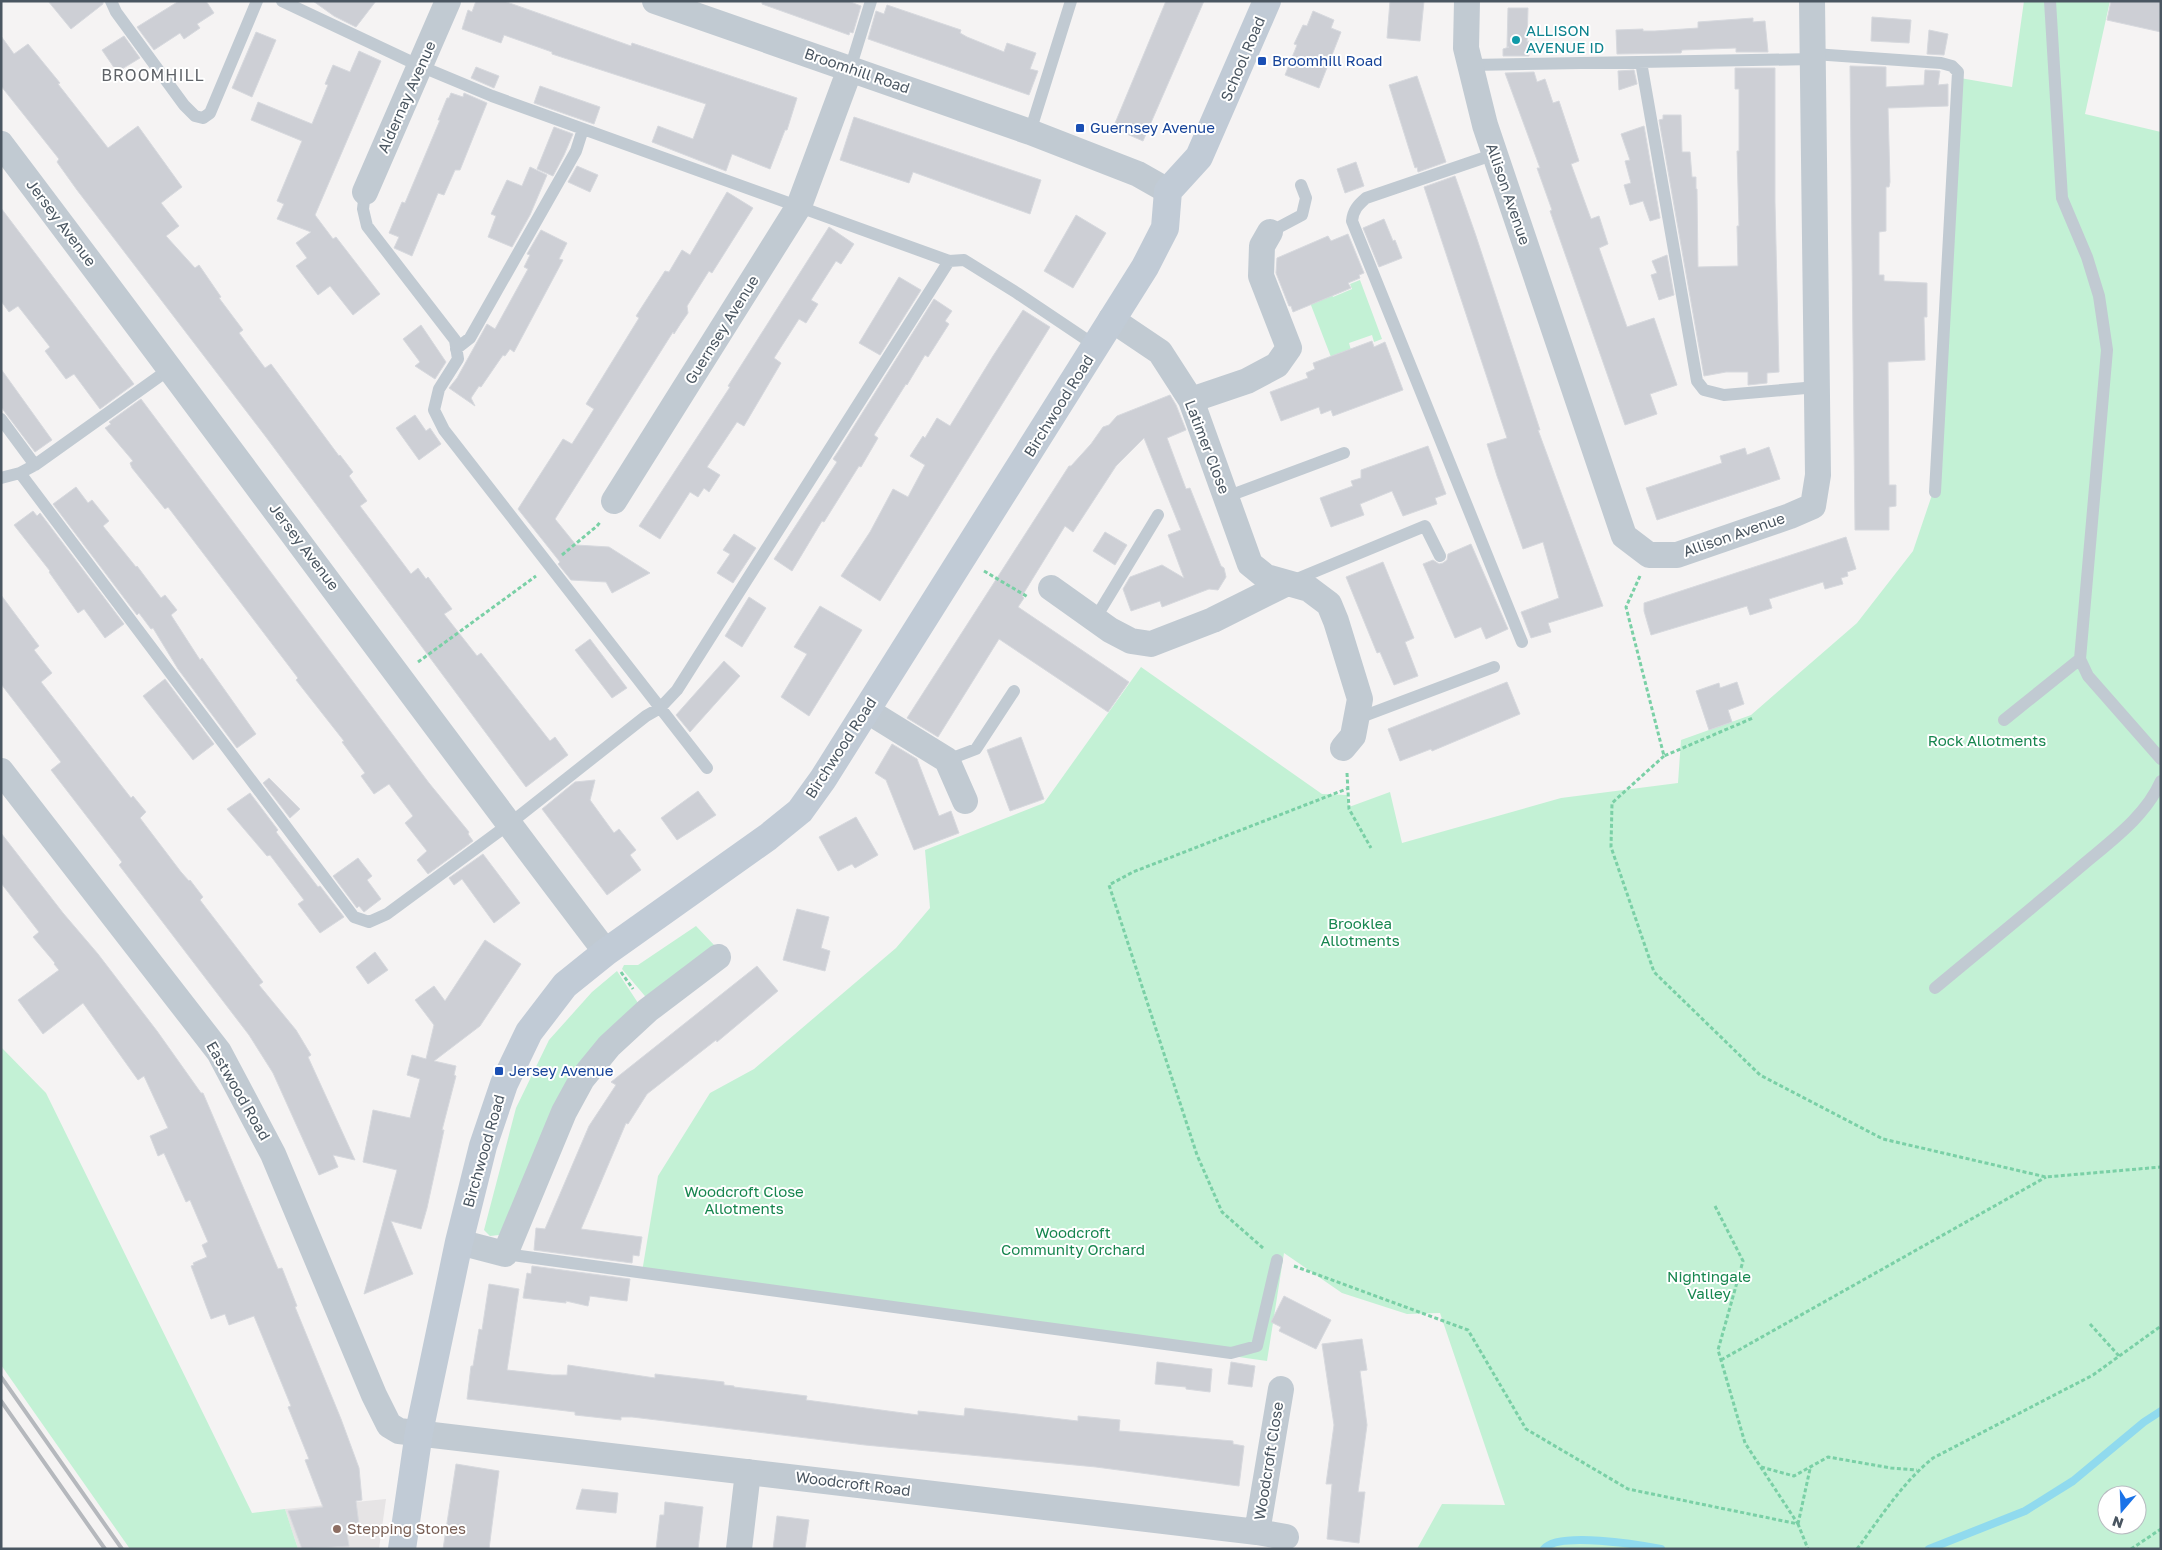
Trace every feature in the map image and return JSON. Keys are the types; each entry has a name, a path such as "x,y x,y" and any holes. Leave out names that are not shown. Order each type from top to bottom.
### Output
{"street":[{"name":"Aldernay Avenue","path":"365,192 448,1"},
{"name":"Broomhill Road","path":"655,1 1030,132 1138,174 1168,191"},
{"name":"School Road","path":"1168,191 1198,157 1268,1"},
{"name":"Allison Avenue","path":"1467,1 1466,48 1485,125 1624,536 1648,555 1677,555 1790,516 1813,506 1818,475 1812,1"},
{"name":"Guernsey Avenue","path":"614,501 799,206 850,68"},
{"name":"Jersey Avenue","path":"1,144 171,368 606,952"},
{"name":"Birchwood Road","path":"402,1549 419,1432 459,1242 484,1146 504,1084 528,1032 565,985 606,952 768,837 800,811 823,779 1145,267 1166,228 1168,191"},
{"path":"1191,400 1247,381 1277,365 1289,348 1261,276 1262,246 1270,232"},
{"name":"Latimer Close","path":"1111,319 1160,352 1191,400 1250,564 1266,577 1285,584 1309,588 1328,604 1336,621 1360,699 1353,736 1343,748"},
{"path":"1051,588 1095,619 1131,641 1150,644 1213,620 1285,584"},
{"path":"866,710 947,760 965,801"},
{"name":"Eastwood Road","path":"1,771 218,1052 273,1154 374,1395 389,1425 399,1431 419,1432"},
{"path":"459,1242 505,1254 564,1112 582,1079 608,1046 648,1010 718,957"},
{"name":"Woodcroft Close","path":"1257,1532 1280,1389"},
{"name":"Woodcroft Road","path":"419,1432 1286,1537"},
{"path":"739,1549 748,1472"}],"lane":[{"path":"111,1 116,12 184,105 195,116 203,118 210,113 257,1"},
{"path":"282,1 420,66 492,96 949,261 964,260 1096,346"},
{"path":"850,68 871,1"},
{"path":"1030,132 1071,1"},
{"path":"2050,1 2062,198 2087,257 2099,296 2106,350 2080,660 2088,676 2161,759"},
{"path":"1470,65 1814,56 1941,63 1952,66 1958,72 1935,492"},
{"path":"1641,62 1697,381 1704,390 1724,395 1817,387"},
{"path":"456,349 470,338 576,151 584,129"},
{"path":"1495,154 1366,198 1358,205 1353,214 1352,221 1522,642"},
{"path":"1270,232 1302,215 1306,198 1301,185"},
{"path":"365,192 363,209 367,226 455,340 458,359 439,389 434,410 444,430 707,768"},
{"path":"20,473 354,917 369,922 386,914 509,824 646,716 660,708 677,690 949,261"},
{"path":"1,478 20,473 35,465 171,368"},
{"path":"1,419 35,465"},
{"path":"1226,497 1344,452"},
{"path":"1095,619 1158,515"},
{"path":"1285,584 1425,526 1440,556"},
{"path":"2004,720 2080,660"},
{"path":"1356,720 1494,667"},
{"path":"947,760 976,749 1014,691"},
{"path":"1935,988 2134,820 2157,791 2161,781"},
{"path":"505,1254 1231,1353 1257,1346 1277,1260"}],"path":[{"path":"399,675 549,566 597,526 614,501"},
{"path":"1648,555 1626,607 1664,756"},
{"path":"963,558 1038,604 1051,588"},
{"path":"1753,718 1664,756 1612,803 1611,847 1654,972 1760,1075 1883,1139 2046,1177 2161,1167"},
{"path":"1343,748 1349,788 1349,809 1371,848"},
{"path":"1349,788 1133,872 1109,885 1197,1156 1222,1212 1277,1260 1468,1330 1526,1429 1628,1489 1798,1524"},
{"path":"606,952 648,1010"},
{"path":"1720,1360 2046,1177"},
{"path":"1715,1206 1743,1261 1718,1350 1720,1360 1745,1443 1798,1524 1808,1549"},
{"path":"2090,1324 2119,1356"},
{"path":"1858,1549 1892,1500 1917,1470 1932,1458 2087,1379 2161,1326"},
{"path":"1760,1467 1794,1476 1828,1457 1891,1468 1917,1470"},
{"path":"1798,1524 1810,1468"},
{"path":"2131,1549 2161,1529"}],"shaded area":[{"name":"Stepping Stones","path":"386,1499 379,1549 298,1549 285,1509"}],"green space":[{"path":"2024,1 2110,1 2085,114 2161,132 2161,1549 1417,1549 1442,1504 1505,1505 1440,1313 1407,1314 1342,1293 1284,1253 1267,1361 642,1272 658,1176 710,1093 754,1069 896,948 930,908 925,850 1044,803 1141,667 1322,794 1347,795 1349,807 1390,792 1402,843 1561,798 1678,783 1681,740 1751,715 1857,623 1913,551 1935,486 1960,78 2012,87"},
{"path":"1360,280 1382,339 1374,342 1372,335 1349,343 1351,350 1331,357 1309,300 1331,292 1333,297 1352,289 1350,284"},
{"path":"696,926 714,945 650,1002 622,969 624,965 638,965"},
{"path":"617,971 640,1006 507,1227 499,1235 490,1236 484,1230 516,1108 549,1040 592,992"},
{"path":"1,1047 46,1093 252,1513 285,1509 298,1549 130,1549 1,1365"}],"building":[{"path":"48,1 103,1 103,4 71,29"},
{"path":"179,1 206,1 214,13 197,24 200,28 184,39 180,33 154,50 137,27"},
{"path":"313,1 376,1 356,27 334,16"},
{"path":"476,1 504,1 631,46 632,43 797,98 787,130 785,130 770,169 732,154 726,171 652,142 658,126 693,139 706,104 552,54 552,52 504,35 501,43 462,29 468,10 472,12"},
{"path":"762,1 848,1 861,6 853,33 850,32 849,35 762,4"},
{"path":"1166,1 1204,1 1143,141 1113,128"},
{"path":"1390,1 1424,1 1420,41 1387,38"},
{"path":"2111,1 2161,1 2161,32 2107,20"},
{"path":"887,5 961,30 960,33 967,37 1004,52 1007,43 1036,53 1030,69 1038,71 1029,95 868,39 876,11 884,14"},
{"path":"1508,8 1528,8 1527,42 1529,41 1529,56 1503,56 1503,49 1509,47 1507,47"},
{"path":"1313,11 1334,20 1331,28 1341,32 1319,88 1285,75 1297,45 1294,44 1303,25 1307,26"},
{"path":"1872,17 1911,20 1909,43 1871,41"},
{"path":"1753,18 1753,22 1765,21 1768,52 1736,52 1736,48 1682,50 1681,53 1617,54 1616,30 1643,29 1643,31 1655,31 1698,28 1698,22"},
{"path":"1929,30 1948,34 1944,55 1927,54"},
{"path":"256,32 276,40 252,97 232,88"},
{"path":"1,36 14,54 28,44 60,83 58,84 108,148 138,126 182,187 161,203 179,226 166,236 195,268 199,265 221,297 219,298 243,330 239,333 265,368 271,364 353,472 349,476 367,501 360,506 411,574 418,568 426,579 428,577 452,609 444,614 477,656 481,653 550,741 555,737 568,755 526,787 266,437 77,190 57,162 59,159 1,86"},
{"path":"124,36 140,58 117,72 102,50"},
{"path":"359,51 381,61 315,215 333,239 336,237 380,294 353,315 330,286 318,295 296,266 307,258 296,243 311,232 277,219 284,204 277,201 302,141 251,120 258,102 312,124 328,85 325,84 333,65 350,72"},
{"path":"1850,66 1886,67 1886,87 1924,85 1925,70 1940,71 1938,85 1948,84 1948,106 1888,108 1890,182 1889,187 1886,187 1886,231 1879,232 1879,275 1884,275 1884,281 1927,283 1927,317 1924,317 1925,360 1888,362 1889,485 1896,485 1896,506 1889,507 1889,530 1855,530"},
{"path":"476,67 499,76 494,88 471,78"},
{"path":"1735,68 1775,68 1775,202 1779,372 1767,373 1767,383 1748,385 1748,372 1726,372 1704,376 1659,120 1663,119 1663,115 1681,115 1682,152 1690,152 1692,177 1696,177 1698,267 1738,266 1737,151 1739,151 1739,89 1735,89"},
{"path":"1634,70 1637,84 1619,90 1618,71"},
{"path":"1534,72 1537,82 1545,79 1553,103 1559,101 1579,161 1571,164 1591,219 1599,216 1608,244 1599,248 1627,327 1654,318 1677,385 1650,394 1657,414 1625,425 1550,211 1552,210 1537,168 1540,168 1505,73"},
{"path":"1417,76 1446,162 1418,172 1417,167 1415,168 1389,85"},
{"path":"540,86 600,107 594,124 534,103"},
{"path":"451,93 463,97 464,93 487,103 460,170 455,170 444,195 438,193 412,256 394,248 399,237 389,233 402,202 405,203 440,120 438,120 447,98 449,98"},
{"path":"854,117 1041,180 1030,214 913,172 909,183 840,160"},
{"path":"1644,126 1660,218 1650,221 1643,201 1630,205 1624,185 1631,183 1625,161 1630,160 1621,134"},
{"path":"554,127 573,134 553,176 537,169"},
{"path":"1356,162 1364,186 1345,193 1337,169"},
{"path":"577,166 598,175 590,192 568,182"},
{"path":"530,167 547,175 530,215 512,247 488,237 496,216 491,214 507,180 522,186"},
{"path":"1455,176 1540,430 1538,430 1603,606 1548,623 1551,632 1531,638 1521,612 1559,598 1543,542 1523,549 1487,444 1507,438 1424,187"},
{"path":"727,192 753,208 712,273 709,271 687,306 688,313 674,334 673,332 555,519 576,545 609,547 650,573 612,593 606,582 571,580 558,564 560,562 518,509 563,439 572,444 594,409 586,404 639,318 636,316 665,271 669,272 682,250 690,255"},
{"path":"1,208 134,384 100,409 74,374 66,379 45,351 50,347 18,306 9,312 1,301"},
{"path":"1076,215 1106,233 1073,288 1044,271"},
{"path":"1384,219 1402,258 1379,267 1363,228"},
{"path":"829,227 854,244 841,264 836,261 811,300 818,304 806,323 799,319 774,358 781,363 744,426 737,422 707,467 720,475 709,492 704,488 698,497 690,492 660,539 639,526 730,387 728,386"},
{"path":"541,230 567,243 559,259 563,260 514,352 510,349 505,356 503,355 471,398 475,406 449,388 457,378 487,324 495,329 528,269 524,267 530,255 527,254"},
{"path":"1348,234 1364,273 1359,275 1360,278 1348,283 1351,288 1293,312 1276,273 1277,258 1328,236 1331,241"},
{"path":"1667,255 1674,295 1659,300 1651,275 1657,273 1652,261"},
{"path":"899,277 921,290 880,355 859,343"},
{"path":"934,299 952,311 945,321 949,324 928,357 925,355 906,384 874,435 878,438 861,467 859,466 824,522 822,521 792,571 774,559 837,462 833,459"},
{"path":"1023,310 1050,327 880,601 841,576 870,532 893,489 908,497 925,465 910,456 923,436 925,438 937,418 950,426"},
{"path":"421,325 446,362 435,379 415,366 420,362 403,339"},
{"path":"1372,341 1374,347 1385,342 1403,390 1333,416 1331,410 1321,414 1319,407 1281,421 1270,392 1308,378 1306,373 1315,369 1313,363"},
{"path":"1,369 52,440 35,452 1,407"},
{"path":"1170,395 1186,430 1167,438 1186,489 1190,488 1221,566 1224,568 1226,577 1218,590 1209,589 1162,607 1160,601 1131,611 1123,589 1130,577 1162,565 1184,578 1168,535 1181,530 1144,438 1116,466 1073,532 1065,526 1022,596 1024,598 1018,607 1129,682 1108,712 999,639 938,737 907,718 1069,466 1091,444 1103,427 1109,425 1117,416"},
{"path":"141,399 429,783 469,832 468,834 473,841 428,874 417,860 427,851 405,823 413,816 389,784 374,794 361,776 365,773 342,742 344,741 296,680 298,678 168,507 165,509 132,468 130,463 133,461 105,428 111,424 109,422"},
{"path":"415,415 426,431 430,428 441,444 419,460 396,428"},
{"path":"1428,446 1446,494 1435,498 1437,504 1403,516 1392,491 1360,504 1364,515 1331,527 1320,498 1353,486 1351,481 1361,478 1361,470"},
{"path":"1769,447 1780,479 1657,520 1646,488 1722,463 1720,456 1745,448 1747,455"},
{"path":"76,487 88,503 92,500 109,521 103,526 161,598 165,595 177,610 171,615 200,660 202,658 256,734 237,748 178,669 153,628 151,629 139,613 137,615 53,504"},
{"path":"33,511 37,516 40,513 124,624 105,638 84,609 78,613 50,571 14,525"},
{"path":"1105,532 1127,545 1115,565 1093,551"},
{"path":"734,534 756,548 733,583 717,573 730,554 723,550"},
{"path":"1846,537 1856,569 1847,572 1848,576 1841,578 1843,584 1825,589 1823,582 1769,599 1772,608 1750,615 1747,606 1651,635 1644,611 1644,603"},
{"path":"1471,544 1508,629 1486,639 1481,627 1455,638 1423,564 1433,560 1439,564 1443,563 1447,560 1448,554"},
{"path":"1383,562 1414,638 1405,642 1418,676 1394,685 1380,652 1377,653 1346,577"},
{"path":"1,595 39,646 34,650 52,673 41,682 131,798 133,796 146,812 140,818 181,872 203,897 200,900 263,982 259,985 296,1030 311,1055 308,1057 355,1160 333,1155 338,1167 319,1175 273,1073 249,1035 119,865 122,862 51,770 61,762 1,684"},
{"path":"749,597 766,608 742,647 725,636"},
{"path":"820,606 862,630 809,716 781,697 807,654 794,647"},
{"path":"590,639 627,688 612,698 575,650"},
{"path":"724,661 740,676 690,732 676,715"},
{"path":"165,679 214,744 193,760 143,696"},
{"path":"1507,682 1520,714 1432,751 1431,749 1400,761 1388,729"},
{"path":"1737,682 1744,704 1728,710 1732,722 1709,730 1696,691 1719,683 1720,688"},
{"path":"1021,737 1044,799 1010,811 987,750"},
{"path":"892,744 917,759 939,816 951,811 959,833 914,850 886,780 875,773"},
{"path":"269,778 300,809 290,818 263,783"},
{"path":"595,780 590,800 614,833 619,829 636,850 630,855 641,870 607,895 542,809 575,782"},
{"path":"698,791 716,815 677,840 661,818"},
{"path":"250,793 278,830 276,832 318,887 320,886 344,917 320,933 298,904 304,900 270,855 267,856 227,809"},
{"path":"856,817 878,855 855,868 852,864 838,871 819,837"},
{"path":"1,833 63,913 98,954 157,1031 201,1093 203,1093 278,1269 282,1268 297,1306 295,1307 359,1468 362,1500 356,1501 360,1533 347,1534 349,1546 302,1549 288,1511 323,1507 305,1460 309,1459 288,1407 291,1406 254,1316 229,1325 225,1314 211,1319 191,1266 194,1265 193,1263 207,1257 202,1245 208,1242 190,1200 186,1202 164,1153 158,1156 150,1136 168,1128 144,1076 138,1080 83,1003 43,1034 18,1000 59,970 33,937 39,932 1,883"},
{"path":"483,854 520,903 494,923 462,879 454,885 449,878"},
{"path":"358,858 372,876 367,880 381,899 364,912 359,906 357,908 333,876"},
{"path":"797,909 829,917 821,948 830,951 825,971 783,960"},
{"path":"485,940 521,964 480,1026 434,1061 456,1066 454,1075 456,1076 442,1130 444,1130 427,1208 421,1229 391,1221 413,1274 364,1294 397,1170 363,1162 373,1110 410,1118 420,1079 407,1075 412,1055 426,1059 434,1025 415,1000 434,986 445,1001"},
{"path":"375,952 388,970 368,984 356,967"},
{"path":"757,966 778,991 717,1042 716,1040 647,1094 628,1124 626,1123 581,1229 642,1237 639,1256 633,1255 632,1263 534,1250 536,1228 545,1229 589,1126 616,1085 611,1082"},
{"path":"532,1266 630,1279 627,1301 590,1296 588,1306 566,1301 566,1303 523,1298 527,1273 531,1274"},
{"path":"489,1284 519,1289 507,1370 567,1375 568,1365 655,1378 655,1374 724,1382 724,1385 734,1387 807,1396 806,1400 918,1415 918,1411 964,1416 965,1408 1078,1421 1078,1416 1120,1420 1119,1431 1233,1441 1233,1444 1244,1446 1239,1486 1096,1467 865,1445 632,1417 621,1417 621,1420 575,1415 575,1412 467,1399 471,1366 473,1366 479,1329 482,1330"},
{"path":"1284,1296 1331,1320 1316,1349 1279,1331 1281,1327 1271,1322"},
{"path":"1362,1339 1367,1370 1360,1371 1367,1425 1358,1492 1365,1492 1359,1543 1327,1539 1332,1484 1326,1484 1334,1425 1322,1344"},
{"path":"1157,1362 1212,1369 1210,1392 1155,1384"},
{"path":"1231,1362 1255,1366 1252,1387 1228,1384"},
{"path":"456,1464 499,1471 489,1549 443,1549"},
{"path":"582,1489 618,1493 616,1513 576,1509"},
{"path":"665,1502 703,1507 698,1549 656,1549 660,1515 664,1515"},
{"path":"777,1516 809,1520 805,1549 773,1549"}],"waterway":[{"path":"1929,1549 2025,1511 2073,1481 2144,1422 2161,1411"},
{"path":"1544,1549 1552,1544 1582,1540 1618,1542 1661,1549"}],"railway":[{"path":"1,1377 122,1549"},
{"path":"1,1401 105,1549"}],"place":[{"name":"ALLISON AVENUE ID","path":"1516,40"},
{"name":"Broomhill Road","path":"1262,61"},
{"name":"Guernsey Avenue","path":"1080,128"},
{"name":"Jersey Avenue","path":"499,1071"},
{"name":"Stepping Stones","path":"337,1529"}],"district":[{"name":"BROOMHILL","path":"153,75"}],"park label":[{"name":"Rock Allotments","path":"1987,741"},
{"name":"Brooklea Allotments","path":"1360,932"},
{"name":"Woodcroft Close Allotments","path":"744,1200"},
{"name":"Woodcroft Community Orchard","path":"1073,1242"},
{"name":"Nightingale Valley","path":"1709,1286"}]}
